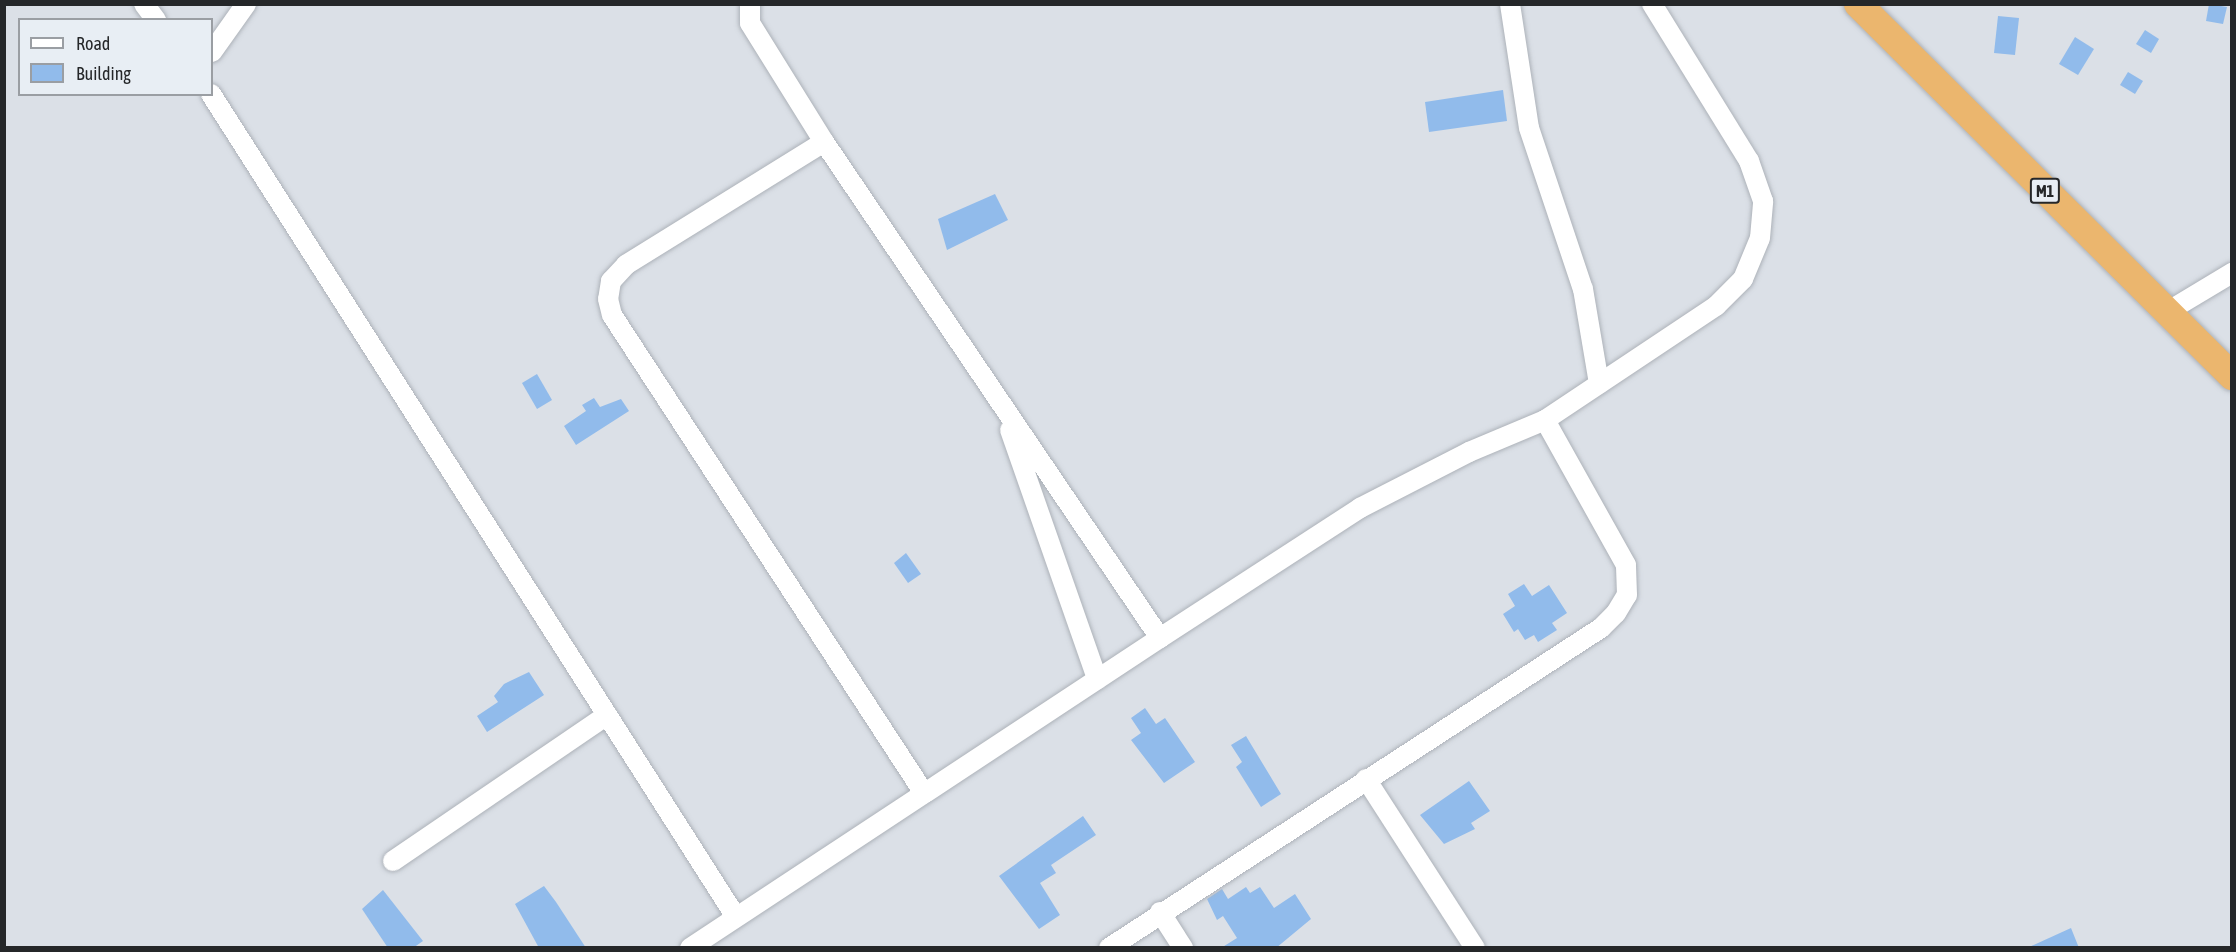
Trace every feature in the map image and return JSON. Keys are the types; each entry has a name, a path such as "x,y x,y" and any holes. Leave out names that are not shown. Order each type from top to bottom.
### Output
{"highway":[{"name":"M1","path":"1858,4 2232,376"}],"street":[{"path":"144,4 154,18"},
{"path":"213,51 246,4"},
{"path":"750,4 750,22 824,142 1161,638"},
{"path":"1510,4 1529,128 1583,289 1599,384"},
{"path":"690,948 1360,508 1469,452 1545,420 1716,306 1743,279 1760,238 1763,201 1749,161 1652,4"},
{"path":"212,96 736,918"},
{"path":"824,142 626,266 611,281 608,298 612,315 924,793"},
{"path":"2167,312 2232,273"},
{"path":"1001,403 1097,679"},
{"path":"1109,948 1160,912 1600,628 1627,595 1621,552 1545,420"},
{"path":"393,861 607,715"},
{"path":"1366,779 1475,948"},
{"path":"1160,912 1182,948"}],"building":[{"path":"2209,4 2227,7 2223,24 2206,21"},
{"path":"1998,16 2019,18 2015,55 1994,53"},
{"path":"2145,30 2159,39 2151,53 2136,44"},
{"path":"2075,37 2094,49 2078,75 2059,64"},
{"path":"2128,72 2143,81 2135,94 2120,85"},
{"path":"1503,90 1507,121 1429,132 1425,102"},
{"path":"995,194 1008,220 947,250 938,219"},
{"path":"537,374 552,400 537,409 522,383"},
{"path":"594,398 600,407 621,399 629,411 576,445 564,426 586,411 582,405"},
{"path":"906,553 921,574 908,583 894,563"},
{"path":"1524,584 1532,596 1549,585 1567,613 1552,623 1557,630 1538,642 1534,635 1525,640 1518,629 1514,632 1503,614 1515,606 1508,594"},
{"path":"529,672 544,695 487,732 477,716 498,702 494,696 504,684"},
{"path":"1145,708 1156,724 1165,718 1195,762 1164,783 1131,740 1141,733 1131,718"},
{"path":"1246,736 1281,794 1261,807 1236,767 1242,762 1231,745"},
{"path":"1469,781 1490,811 1471,823 1475,829 1444,844 1420,815"},
{"path":"1083,816 1096,835 1051,865 1056,873 1040,883 1060,915 1039,929 999,876"},
{"path":"544,886 586,948 539,948 515,904"},
{"path":"1246,887 1250,893 1260,887 1274,908 1295,894 1311,919 1276,948 1221,948 1237,938 1223,916 1217,920 1207,899 1222,889 1228,899"},
{"path":"383,890 423,941 413,948 388,948 362,909"},
{"path":"2071,928 2079,948 2027,948"}]}
